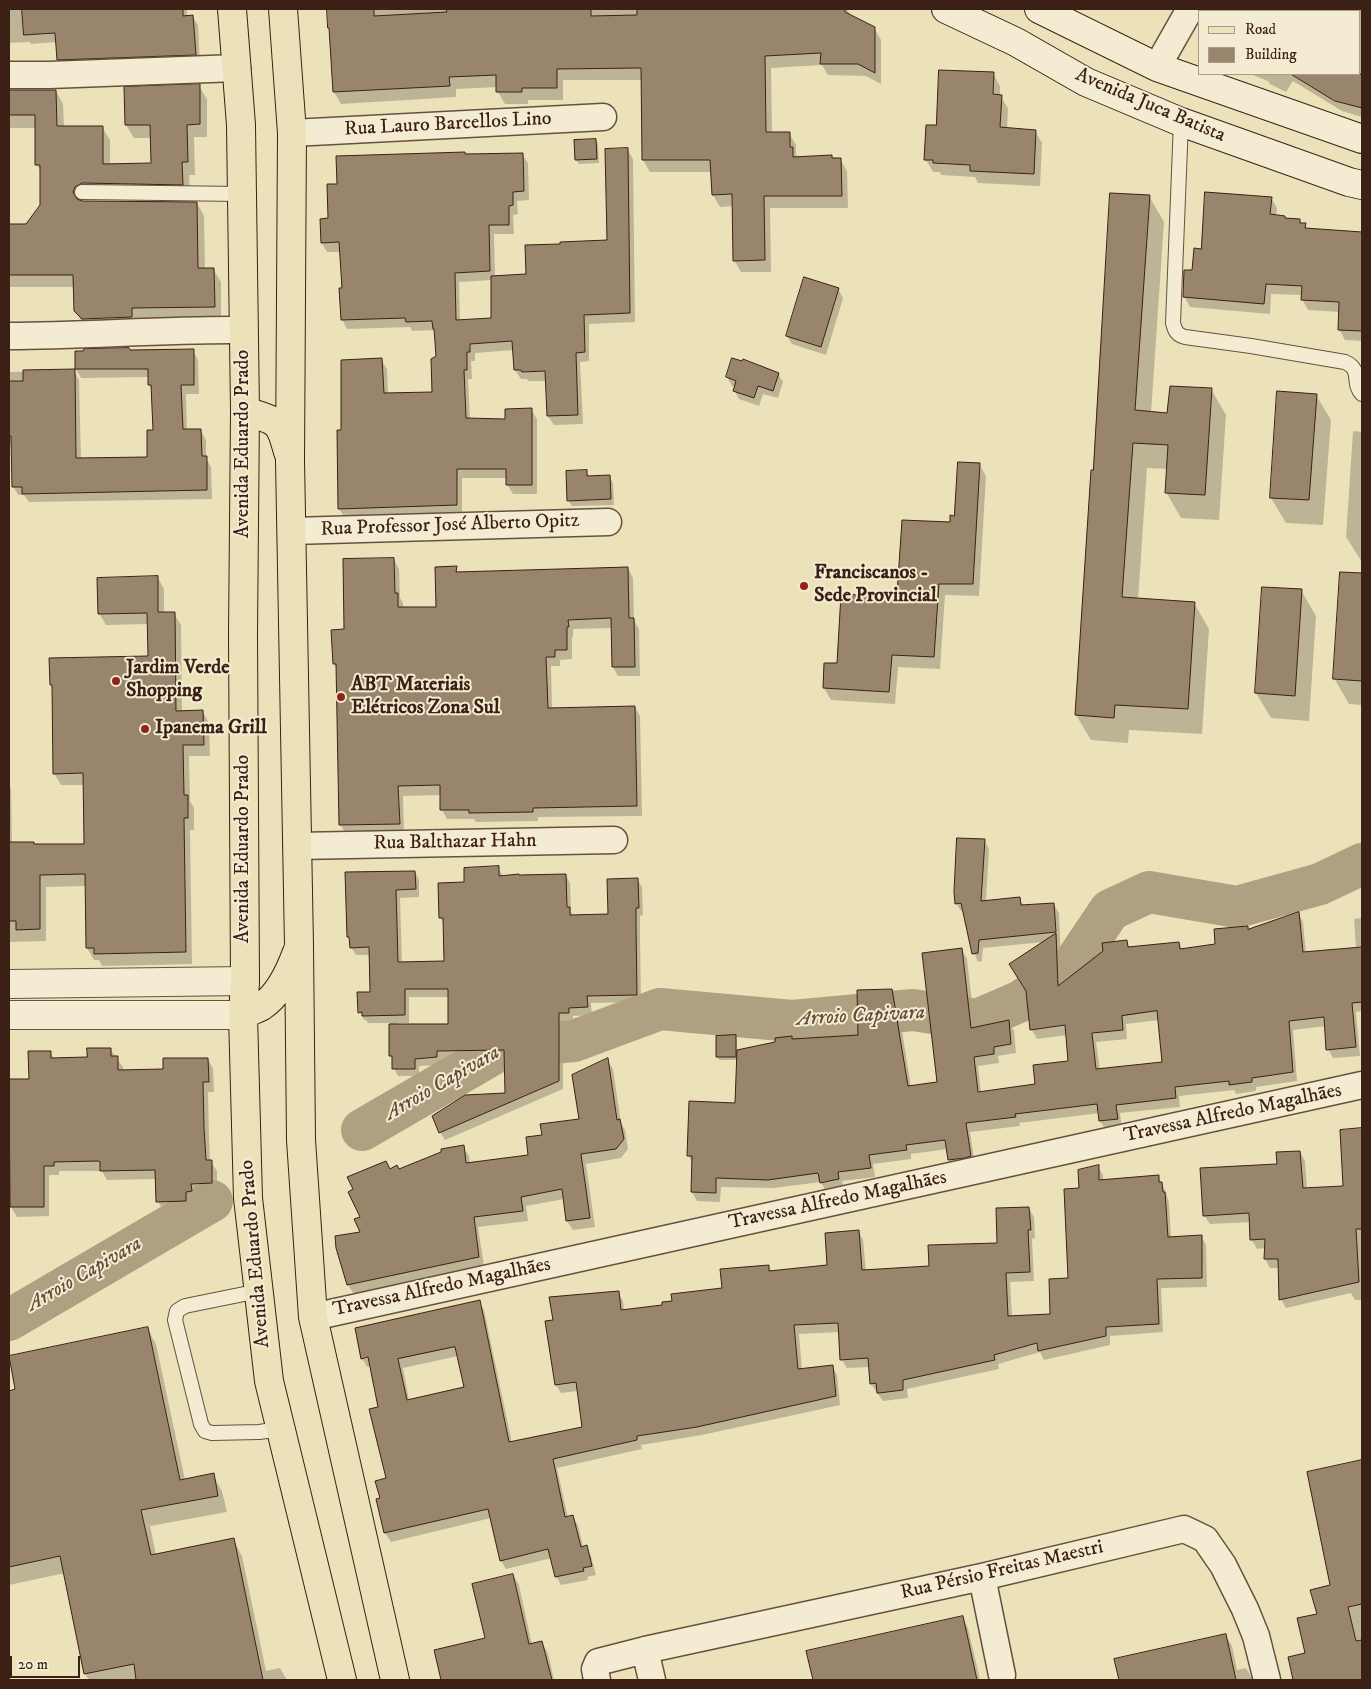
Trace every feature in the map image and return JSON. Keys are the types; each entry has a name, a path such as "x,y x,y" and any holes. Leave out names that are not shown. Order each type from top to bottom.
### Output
{"main road":[{"name":"Avenida Eduardo Prado","path":"232,9 241,126 244,330 243,732 245,982 243,1015 248,1198 269,1381 342,1680"},
{"path":"283,9 292,133 290,460 301,1140 313,1317 395,1680"},
{"name":"Avenida Juca Batista","path":"946,9 1016,42 1086,82 1181,122 1340,179 1362,185"},
{"name":"Avenida Juca Batista","path":"1039,9 1157,67 1362,139"},
{"path":"245,411 276,422 282,430 290,460"},
{"path":"9,1015 243,1015 263,1005 277,990 288,976 299,946"},
{"path":"9,984 245,982"},
{"path":"46,984 47,1015"}],"street":[{"path":"1157,67 1190,9"},
{"path":"9,75 236,68"},
{"name":"Rua Lauro Barcellos Lino","path":"292,133 604,117"},
{"path":"9,336 244,330"},
{"name":"Rua Professor José Alberto Opitz","path":"292,531 608,522"},
{"name":"Rua Balthazar Hahn","path":"297,846 614,840"},
{"name":"Travessa Alfredo Magalhães","path":"313,1317 1362,1085"},
{"name":"Rua Pérsio Freitas Maestri","path":"597,1680 595,1669 598,1662 645,1650 982,1577 1184,1529 1205,1539 1222,1565 1245,1609 1256,1636 1267,1680"},
{"path":"982,1577 1002,1675"},
{"path":"645,1650 652,1680"}],"lane":[{"path":"1181,122 1174,330 1179,335 1185,337 1345,362 1352,365 1356,370 1359,390 1362,394"},
{"path":"82,192 242,194"},
{"path":"259,1291 184,1306 178,1311 175,1320 201,1424 205,1431 212,1433 259,1432 281,1429"}],"path":[{"path":"187,728 224,727 243,732"}],"building":[{"path":"22,9 183,9 183,16 193,15 196,55 57,60 55,33 24,35"},
{"path":"327,9 374,9 374,16 447,12 446,9 591,9 591,16 637,15 637,9 845,9 845,12 875,27 875,73 858,64 820,64 821,53 765,56 766,132 790,132 790,147 793,147 793,157 832,155 832,158 841,158 842,196 764,196 765,260 733,261 732,194 712,195 710,160 642,160 641,68 557,69 557,88 522,88 522,92 496,92 496,75 449,77 450,86 333,92"},
{"path":"939,70 994,72 993,94 1002,95 1000,127 1036,130 1034,174 970,171 970,165 933,163 933,160 924,160 926,125 936,125"},
{"path":"1362,74 1362,108 1335,101 1293,75"},
{"path":"200,84 200,124 187,125 188,162 182,162 183,185 82,183 75,187 73,192 77,199 82,201 197,202 198,268 214,268 215,307 132,308 132,317 82,319 74,311 73,275 9,275 9,224 26,224 40,205 40,165 35,165 35,115 9,115 9,90 56,90 57,126 103,126 103,164 151,163 150,125 125,125 124,87"},
{"path":"596,139 597,159 575,160 574,140"},
{"path":"628,148 630,313 584,315 585,352 576,353 578,415 547,416 545,371 522,372 521,370 514,370 512,341 470,344 470,352 467,352 467,370 464,370 466,418 505,419 505,409 532,408 532,485 506,485 506,469 457,469 457,505 338,509 337,430 341,430 341,360 382,358 384,393 432,392 431,359 436,356 432,321 406,322 405,318 341,320 339,288 342,288 339,242 321,243 320,219 328,218 327,184 337,184 336,156 465,152 465,154 523,153 524,191 513,192 513,205 509,206 509,225 489,225 490,271 455,273 456,320 491,318 491,276 526,274 525,245 607,240 605,149"},
{"path":"1205,192 1272,197 1270,214 1300,219 1300,223 1306,223 1305,228 1362,232 1362,331 1338,330 1339,302 1301,300 1302,286 1266,284 1264,304 1183,297 1184,270 1192,270 1194,248 1201,249"},
{"path":"1110,193 1150,195 1135,410 1167,413 1170,386 1212,388 1205,495 1165,493 1168,445 1133,443 1122,597 1195,602 1188,709 1115,705 1114,718 1075,715 1091,470 1093,470"},
{"path":"804,277 839,288 821,347 786,336"},
{"path":"84,349 194,349 194,385 181,385 183,429 201,429 202,456 207,456 207,490 22,494 22,487 12,487 11,436 9,436 9,381 23,381 23,370 75,369 75,351 83,351","holes":["75,369 148,369 148,385 151,385 153,430 147,430 147,457 76,458"]},
{"path":"732,358 742,361 743,359 779,373 773,391 758,386 754,398 733,391 736,381 726,377"},
{"path":"1277,391 1317,394 1309,500 1270,498"},
{"path":"958,462 980,463 973,584 939,584 934,657 892,655 889,692 823,688 824,663 837,663 841,594 878,596 878,593 897,594 902,520 950,522 950,515 954,516"},
{"path":"587,470 587,476 610,475 611,499 567,501 566,471"},
{"path":"394,558 395,593 398,593 398,607 436,607 435,567 457,566 456,572 628,567 629,618 634,618 635,667 612,667 611,618 568,620 567,650 555,650 555,657 546,657 548,708 635,706 637,806 533,808 533,812 469,813 469,810 440,810 440,785 398,786 400,824 339,825 336,664 333,664 331,630 344,629 343,559"},
{"path":"1340,572 1362,573 1362,681 1333,679"},
{"path":"158,576 158,612 175,612 176,711 203,710 204,745 183,745 184,795 188,795 188,818 184,818 186,952 94,954 94,948 86,948 85,874 40,875 40,929 16,930 16,921 9,921 9,842 84,844 83,773 53,774 52,685 50,685 49,658 148,656 147,613 98,614 97,578"},
{"path":"1262,587 1302,589 1295,696 1255,693"},
{"path":"957,838 985,839 981,901 1020,897 1021,905 1054,903 1056,932 979,940 978,953 972,954 961,903 955,904"},
{"path":"499,866 499,876 566,874 567,907 570,907 570,915 608,914 607,879 638,878 639,908 636,908 637,995 587,996 588,1007 569,1008 569,1013 559,1013 559,1081 439,1133 432,1116 465,1095 505,1093 504,1050 437,1051 437,1057 415,1059 415,1069 392,1069 392,1056 389,1056 389,1024 448,1024 448,989 405,989 405,1015 362,1016 362,1012 358,1013 357,992 370,992 369,947 350,948 349,937 347,937 345,872 415,871 416,889 396,890 398,962 444,961 443,918 439,918 438,883 464,882 464,868"},
{"path":"1299,912 1303,952 1362,947 1362,1002 1352,1003 1356,1047 1326,1050 1324,1017 1289,1021 1293,1072 1252,1078 1252,1082 1229,1085 1229,1081 1175,1087 1176,1098 1116,1105 1118,1119 1099,1121 1097,1104 1015,1114 1016,1117 966,1123 971,1156 965,1158 948,1160 945,1140 906,1145 907,1150 869,1155 871,1168 838,1172 839,1179 820,1183 818,1173 768,1180 716,1178 716,1193 691,1192 692,1156 687,1156 689,1101 735,1103 737,1050 775,1042 775,1038 792,1036 792,1039 858,1035 857,990 892,989 908,1086 937,1082 922,953 962,948 971,1028 1009,1020 1011,1044 994,1047 994,1054 974,1057 978,1092 1035,1084 1033,1065 1068,1061 1065,1025 1030,1030 1026,991 1009,964 1056,933 1058,986 1103,951 1102,943 1127,940 1128,947 1179,942 1180,949 1215,944 1214,929 1248,926 1248,929","holes":["1157,1011 1162,1062 1096,1069 1092,1033 1123,1030 1122,1016"]},
{"path":"736,1035 736,1057 716,1057 716,1036"},
{"path":"87,1048 111,1048 111,1056 118,1056 118,1070 163,1069 163,1058 208,1058 209,1082 203,1082 204,1128 206,1160 212,1160 212,1183 191,1184 192,1191 186,1192 186,1201 156,1202 155,1170 100,1171 100,1162 98,1161 54,1162 54,1166 44,1166 44,1207 10,1207 9,1079 29,1079 28,1051 51,1051 51,1058 87,1057"},
{"path":"608,1058 617,1120 620,1119 624,1139 616,1149 581,1154 590,1218 566,1221 562,1189 521,1197 523,1211 474,1217 479,1257 347,1285 336,1248 335,1236 360,1232 354,1219 360,1217 348,1192 353,1189 347,1177 386,1161 390,1169 397,1165 399,1169 441,1152 441,1149 464,1145 466,1163 528,1155 526,1137 542,1135 540,1124 579,1119 572,1075"},
{"path":"1362,1128 1362,1229 1356,1229 1359,1282 1279,1300 1278,1259 1264,1259 1265,1239 1250,1240 1249,1213 1203,1216 1200,1168 1277,1164 1276,1152 1300,1151 1303,1188 1343,1186 1340,1130"},
{"path":"1099,1165 1099,1180 1159,1175 1159,1182 1162,1182 1163,1192 1165,1192 1168,1237 1202,1235 1202,1278 1157,1279 1159,1324 1106,1327 1106,1336 1038,1351 1037,1343 994,1355 995,1360 903,1380 903,1390 879,1393 877,1393 876,1383 870,1384 868,1358 840,1360 838,1323 794,1325 798,1369 833,1365 836,1396 697,1427 637,1436 637,1440 553,1459 565,1517 573,1515 581,1547 587,1545 592,1566 583,1568 584,1571 555,1577 548,1549 500,1561 488,1509 384,1533 376,1499 380,1498 375,1481 386,1478 369,1409 378,1407 368,1357 361,1359 355,1328 480,1300 509,1442 582,1427 576,1382 555,1385 545,1321 553,1320 549,1297 619,1291 621,1310 662,1305 662,1302 672,1301 671,1294 722,1288 720,1269 769,1265 769,1271 827,1265 825,1233 859,1230 862,1270 929,1266 928,1245 997,1243 996,1208 1029,1207 1031,1230 1028,1230 1030,1272 1006,1273 1008,1316 1050,1314 1049,1279 1068,1278 1064,1189 1079,1188 1078,1170","holes":["455,1347 464,1387 407,1400 398,1359"]},
{"path":"148,1327 180,1480 214,1473 218,1496 141,1510 151,1555 234,1538 263,1680 136,1680 134,1664 84,1674 60,1556 9,1567 9,1391 15,1389 9,1356"},
{"path":"1362,1460 1362,1604 1348,1607 1356,1641 1362,1640 1362,1680 1293,1680 1288,1657 1305,1653 1297,1618 1317,1614 1310,1590 1330,1585 1307,1472"},
{"path":"513,1574 529,1644 542,1641 552,1680 441,1680 434,1650 485,1638 472,1584"},
{"path":"963,1616 977,1680 813,1680 806,1651"},
{"path":"1226,1634 1236,1680 1119,1680 1114,1659"}],"waterway":[{"name":"Arroio Capivara","path":"362,1130 505,1047 574,1041 660,1009 792,1021 913,1010 977,1020 1021,1001 1073,965 1110,910 1149,892 1237,907 1320,884 1362,864"},
{"name":"Arroio Capivara","path":"9,1320 212,1201"}],"place":[{"name":"Franciscanos - Sede Provincial","path":"804,586"},
{"name":"Jardim Verde Shopping","path":"116,681"},
{"name":"ABT Materiais Elétricos Zona Sul","path":"341,697"},
{"name":"Ipanema Grill","path":"145,729"}]}
